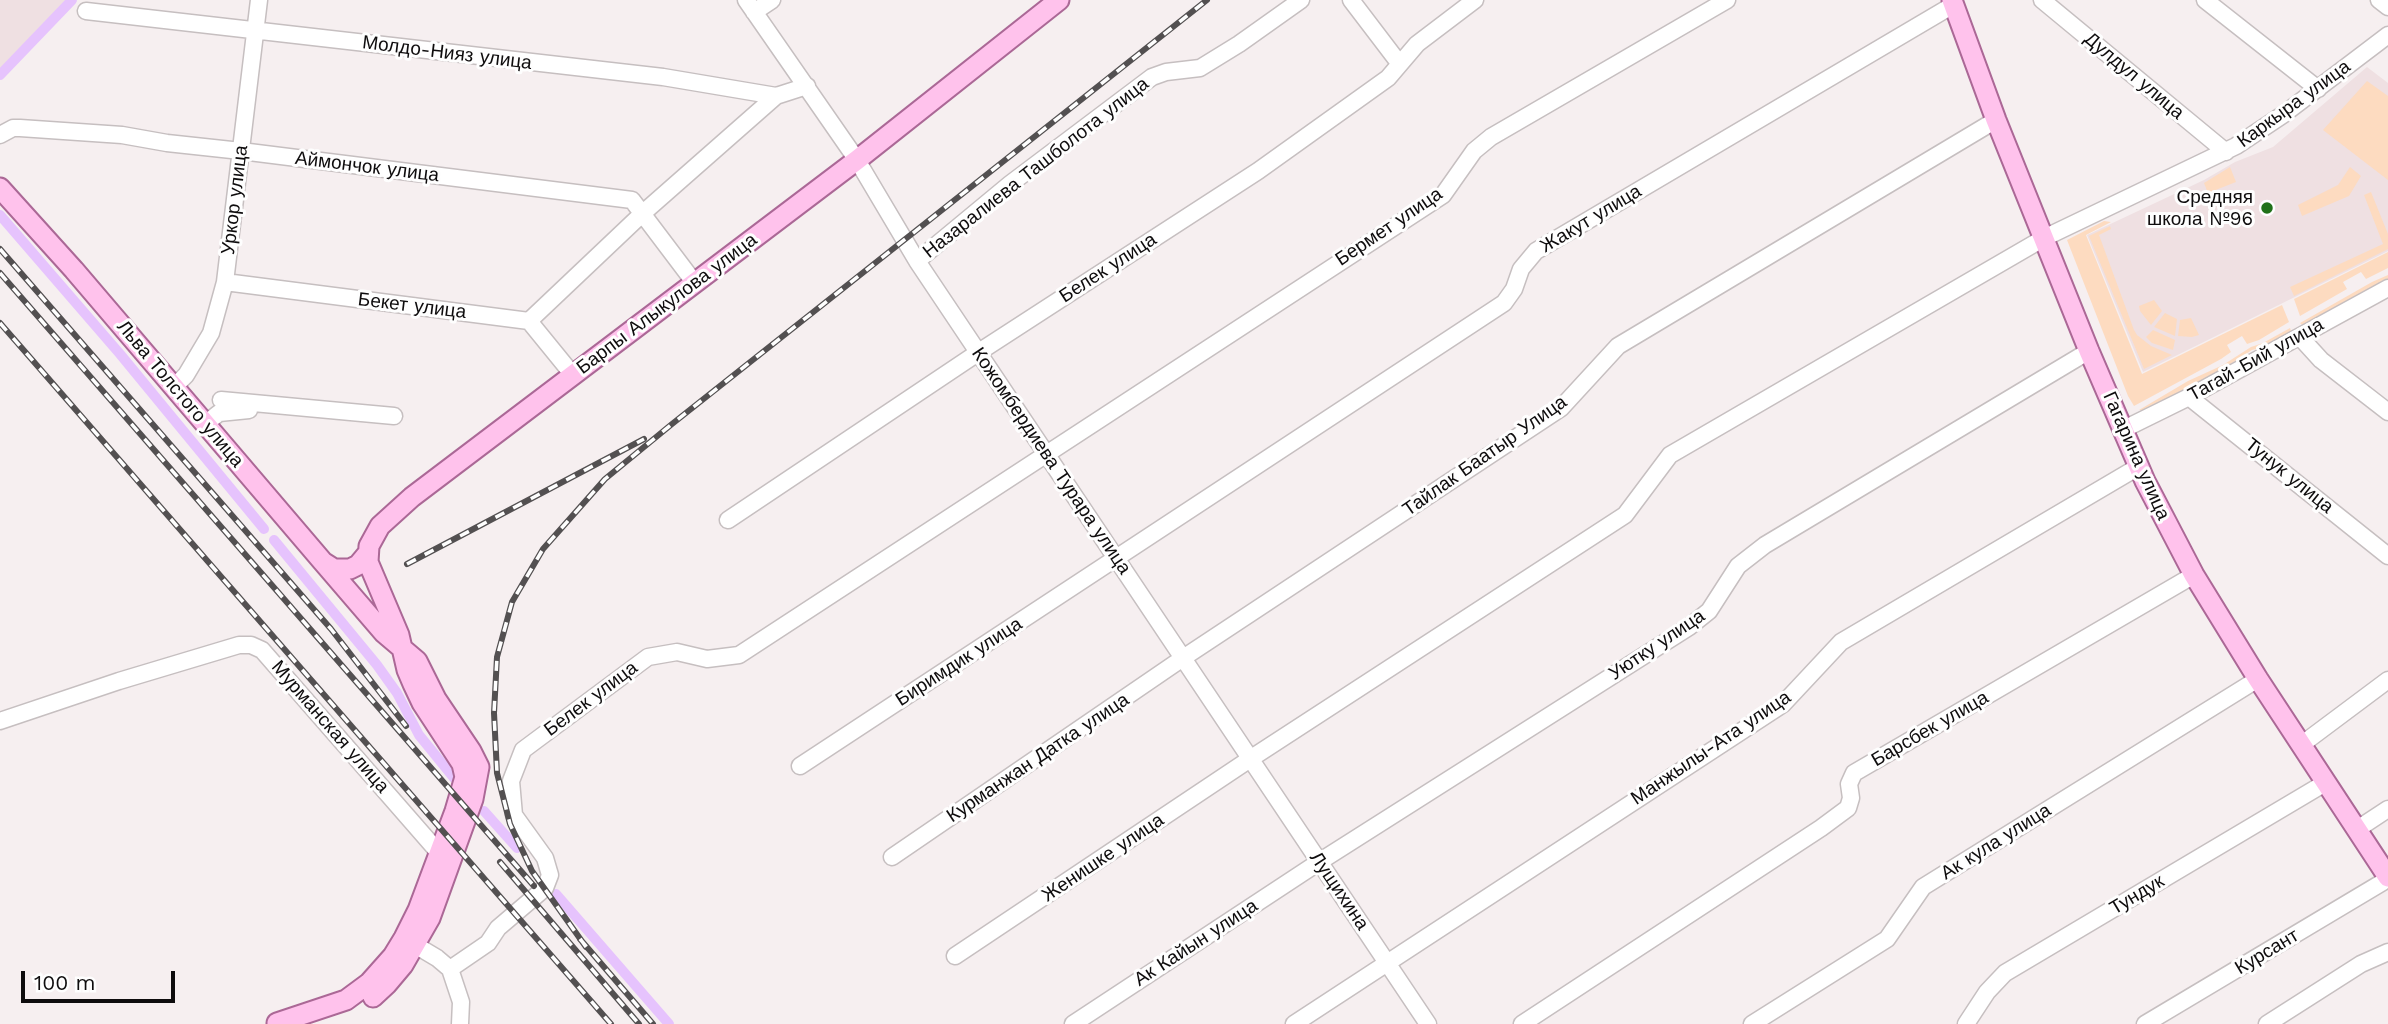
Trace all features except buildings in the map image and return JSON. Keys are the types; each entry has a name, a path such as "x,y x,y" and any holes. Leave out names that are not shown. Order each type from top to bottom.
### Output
{"main road":[{"name":"Барпы Алыкулова улица","path":"368,553 375,532 397,510 857,160 1059,0"},
{"name":"Гагарина улица","path":"1953,3 1996,120 2138,467 2194,575 2258,679 2388,878"},
{"name":"Льва Толстого улица","path":"0,188 74,270 384,633 403,649"},
{"path":"323,562 334,569 350,569 358,565 368,553"},
{"path":"368,553 368,562 403,649 407,670 422,703 465,770 459,799 418,910 410,942"},
{"path":"273,1023 315,1022 350,1012 387,985 410,942 430,918 461,834 475,792 479,767 436,699 417,662 403,649"}],"street":[{"name":"Уркор улица","path":"174,387 186,375 211,333 225,282 259,0"},
{"path":"750,6 772,0"},
{"name":"Назаралиева Ташболота улица","path":"917,261 1010,184 1152,77 1166,72 1200,68 1301,0"},
{"path":"1351,0 1399,63"},
{"name":"Белек улица","path":"728,520 979,352 1258,171 1388,78 1417,44 1475,0"},
{"name":"Бермет улица","path":"1046,453 1443,195 1474,151 1491,137 1727,0"},
{"name":"Дулдул улица","path":"2042,0 2225,152"},
{"path":"2205,0 2318,89"},
{"path":"2379,0 2388,7"},
{"name":"Жакут улица","path":"1117,559 1504,303 1514,289 1521,269 1536,251 1953,3"},
{"name":"Кожомбердиева Турара улица","path":"750,6 857,160 917,261 1250,759"},
{"name":"Молдо-Нияз улица","path":"86,11 663,77 776,96 807,86"},
{"name":"Каркыра улица","path":"1250,759 1625,515 1670,455 2044,238 2225,152 2272,123 2388,35"},
{"path":"573,375 529,321 643,213 776,96"},
{"name":"Тайлак Баатыр Улица","path":"1183,659 1561,408 1618,346 1996,120"},
{"name":"Аймончок улица","path":"0,135 13,128 122,135 167,144 632,200 694,282"},
{"name":"Бекет улица","path":"225,282 529,321"},
{"name":"Тагай-Бий улица","path":"2122,430 2189,397 2388,288"},
{"path":"2300,337 2321,360 2388,412"},
{"name":"Уютку улица","path":"1320,862 1689,627 1709,611 1738,566 1765,545 2090,351"},
{"name":"Тунук улица","path":"2189,397 2388,556"},
{"path":"220,400 394,416"},
{"path":"205,424 219,413 244,412 261,405"},
{"name":"Белек улица","path":"450,969 488,943 498,928 545,888 550,875 545,858 514,815 511,781 523,750 648,657 677,652 707,659 739,655 1046,453"},
{"name":"Манжылы-Ата улица","path":"1294,1024 1783,704 1841,642 2138,467"},
{"name":"Биримдик улица","path":"800,765 1117,559"},
{"name":"Барсбек улица","path":"1522,1024 1839,814 1848,807 1851,798 1849,784 1854,773 2194,575"},
{"name":"Мурманская улица","path":"0,721 132,677 239,645 251,645 262,650 439,854"},
{"name":"Курманжан Датка улица","path":"892,857 1183,659"},
{"name":"Ак кула улица","path":"1752,1024 1887,939 1923,887 2258,679"},
{"path":"2301,745 2388,680"},
{"name":"Лущихина","path":"1250,759 1428,1024"},
{"name":"Женишке улица","path":"955,957 1250,759"},
{"name":"Тундук","path":"1966,1024 1987,992 2005,973 2325,783"},
{"path":"2356,830 2388,809"},
{"name":"Ак Кайын улица","path":"1073,1024 1320,862"},
{"name":"Курсант","path":"2145,1024 2388,878"},
{"path":"410,942 450,969 461,1002 460,1024"},
{"path":"2267,1024 2361,964 2388,952"}],"shaded area":[{"path":"0,0 76,0 0,75"},
{"name":"Средняя школа №96","path":"2367,67 2388,83 2388,251 2143,372 2087,235 2204,180 2235,162 2273,147"},
{"path":"2367,81 2388,96 2388,180 2323,130"},
{"path":"2230,167 2236,182 2208,193 2204,183"},
{"path":"2350,167 2361,176 2349,196 2302,216 2298,205 2338,185"},
{"path":"2371,192 2388,234 2388,249 2294,296 2290,287 2383,244 2364,195"},
{"path":"2104,221 2111,222 2086,235 2142,374 2282,305 2289,322 2247,344 2242,336 2227,345 2231,352 2221,359 2134,406 2067,240"},
{"path":"2110,226 2111,229 2099,235 2134,330 2151,346 2172,355 2144,369 2089,236"},
{"path":"2388,252 2388,268 2366,279 2361,272 2343,282 2347,289 2300,316 2294,299"},
{"path":"2388,275 2388,279 2302,325 2300,323 2372,282"},
{"path":"2154,300 2162,311 2151,325 2139,306"},
{"path":"2165,313 2177,319 2175,336 2154,327"},
{"path":"2191,318 2199,335 2178,336 2180,320"},
{"path":"2290,328 2291,331 2287,335 2252,350 2152,407 2139,410 2188,381"},
{"path":"2153,330 2175,340 2173,350 2152,343 2146,337"}],"waterway":[{"path":"0,75 72,0"},
{"path":"0,215 120,354 264,529"},
{"path":"274,540 377,665 397,693 419,735 454,778"},
{"path":"484,811 517,848"},
{"path":"556,894 669,1024"}],"railway":[{"path":"586,947 532,871 510,824 497,773 494,713 497,657 512,602 543,549 605,479 1207,0"},
{"path":"0,249 331,629 406,726"},
{"path":"0,273 534,886"},
{"path":"0,323 611,1024"},
{"path":"407,564 644,439"},
{"path":"500,862 639,1024"},
{"path":"580,939 653,1024"}],"place":[{"name":"Средняя школа №96","path":"2267,208"}]}
